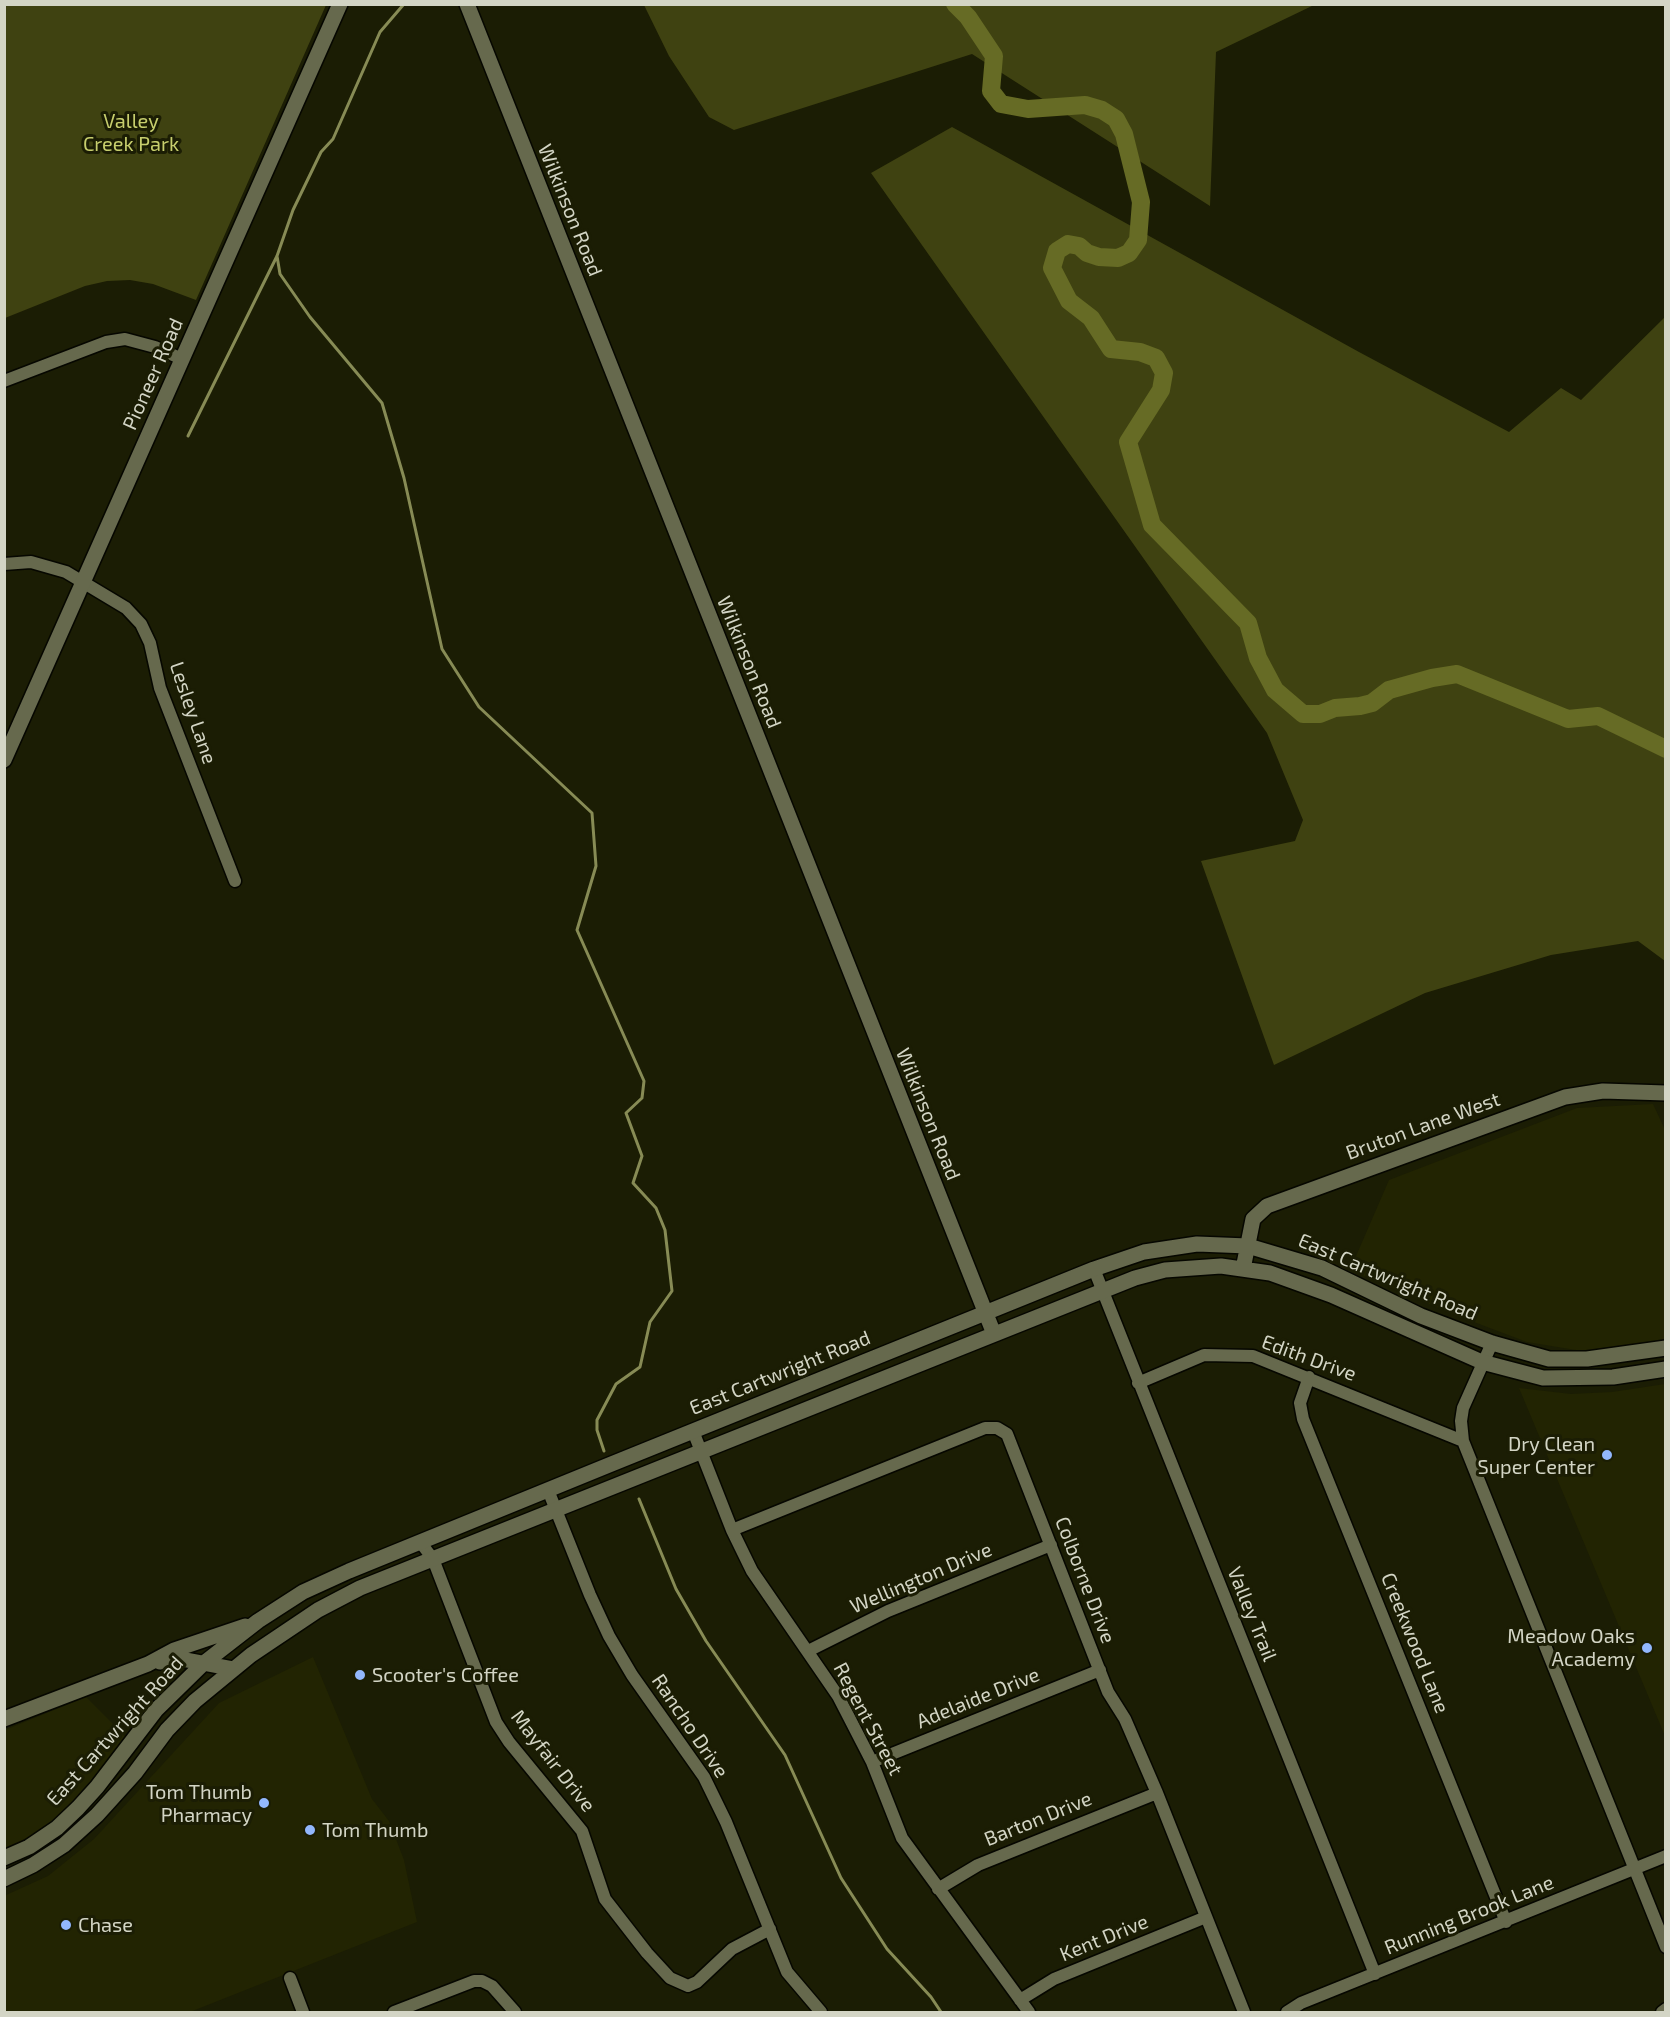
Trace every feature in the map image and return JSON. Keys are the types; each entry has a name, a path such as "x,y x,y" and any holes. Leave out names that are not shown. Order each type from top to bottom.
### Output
{"main road":[{"name":"Pioneer Road","path":"4,760 340,4"},
{"name":"Wilkinson Road","path":"467,4 994,1334"},
{"path":"475,4 488,36 485,51"},
{"name":"Bruton Lane West","path":"1243,1269 1253,1219 1267,1206 1565,1098 1603,1091 1665,1093"},
{"name":"East Cartwright Road","path":"4,1858 29,1846 57,1828 111,1769 156,1710 204,1663 258,1621 303,1592 349,1571 693,1431 1094,1269 1144,1252 1170,1246 1197,1244 1248,1246 1322,1268 1421,1316 1532,1356 1563,1360 1665,1348"},
{"name":"East Cartwright Road","path":"4,1879 33,1865 64,1845 126,1782 167,1730 195,1701 234,1669 290,1627 360,1588 1103,1290 1165,1270 1221,1266 1270,1274 1331,1295 1482,1362 1543,1378 1613,1377 1665,1369"},
{"path":"279,1608 290,1627"},
{"path":"4,1719 148,1664 174,1650 258,1621"},
{"path":"148,1664 176,1658 234,1669"},
{"path":"111,1769 126,1782"}],"street":[{"path":"4,381 106,342 125,339 155,347 182,359"},
{"name":"Lesley Lane","path":"4,564 31,562 66,572 126,608 141,624 150,643 160,688 236,881"},
{"name":"Valley Trail","path":"1094,1269 1375,1974"},
{"path":"1492,1343 1463,1408 1461,1421 1463,1441 1665,1947"},
{"name":"Edith Drive","path":"1138,1383 1204,1355 1253,1356 1463,1441"},
{"name":"Creekwood Lane","path":"1309,1377 1300,1403 1303,1419 1506,1922"},
{"name":"Colborne Drive","path":"732,1530 985,1428 997,1428 1007,1434 1108,1692 1125,1719 1157,1793 1244,2013"},
{"name":"Regent Street","path":"693,1431 732,1530 752,1571 838,1696 872,1762 902,1838 1029,2013"},
{"name":"Rancho Drive","path":"548,1490 609,1636 632,1676 704,1777 726,1822 787,1972 821,2013"},
{"name":"Mayfair Drive","path":"421,1543 433,1559 496,1722 509,1742 582,1831 605,1899 647,1953 670,1978 688,1986 697,1982 732,1949 770,1929"},
{"name":"Wellington Drive","path":"808,1651 830,1637 888,1611 1051,1545"},
{"name":"Adelaide Drive","path":"872,1762 1100,1670"},
{"name":"Barton Drive","path":"938,1889 978,1865 1157,1793"},
{"name":"Running Brook Lane","path":"1287,2013 1301,2003 1665,1856"},
{"name":"Kent Drive","path":"1020,2000 1054,1979 1206,1917"},
{"path":"290,1978 303,2013"},
{"path":"393,2013 474,1981 482,1980 492,1986 515,2013"},
{"path":"1662,2013 1665,2009"}],"shaded area":[{"path":"1653,1104 1666,1132 1665,1339 1620,1348 1582,1351 1527,1342 1450,1313 1350,1270 1389,1180 1577,1108"},
{"path":"1666,1384 1665,1736 1519,1388 1571,1394 1612,1392"},
{"path":"313,1657 372,1799 389,1821 404,1860 417,1922 190,2012 5,2012 4,1896 48,1876 94,1839 219,1703"},
{"path":"86,1697 128,1739 77,1802 49,1825 5,1851 5,1730"}],"green space":[{"name":"Valley Creek Park","path":"5,4 326,5 196,300 153,284 130,280 107,281 85,286 5,318"},
{"path":"644,5 1314,5 1216,52 1210,206 972,54 734,130 709,117 669,56"},
{"path":"952,127 1359,352 1509,432 1561,388 1581,400 1665,317 1665,961 1638,941 1551,955 1425,993 1274,1065 1201,861 1295,841 1303,820 1267,733 871,173"}],"waterway":[{"path":"188,436 277,256 293,210 321,152 333,139 380,32 404,4"},
{"path":"955,4 968,17 994,56 991,91 1001,104 1028,109 1085,105 1102,110 1116,119 1124,134 1141,202 1138,240 1129,253 1118,258 1099,257 1087,253 1079,246 1068,244 1057,251 1052,268 1069,301 1091,318 1111,349 1140,352 1156,358 1164,373 1161,390 1128,442 1152,525 1248,623 1258,658 1275,690 1303,714 1320,714 1335,708 1372,703 1389,690 1432,678 1457,674 1568,719 1598,716 1666,749"},
{"path":"277,256 280,274 310,317 382,403 404,478 442,649 479,707 592,813 596,866 577,930 644,1081 642,1098 626,1113 642,1156 633,1183 656,1208 665,1230 672,1291 650,1322 640,1367 616,1384 597,1420 597,1430 604,1451"},
{"path":"639,1499 676,1589 706,1641 785,1755 841,1878 887,1949 931,1997 941,2012"}],"place":[{"name":"Dry Clean Super Center","path":"1607,1455"},
{"name":"Meadow Oaks Academy","path":"1647,1648"},
{"name":"Scooter's Coffee","path":"360,1675"},
{"name":"Tom Thumb Pharmacy","path":"264,1803"},
{"name":"Tom Thumb","path":"310,1830"},
{"name":"Chase","path":"66,1925"}]}
